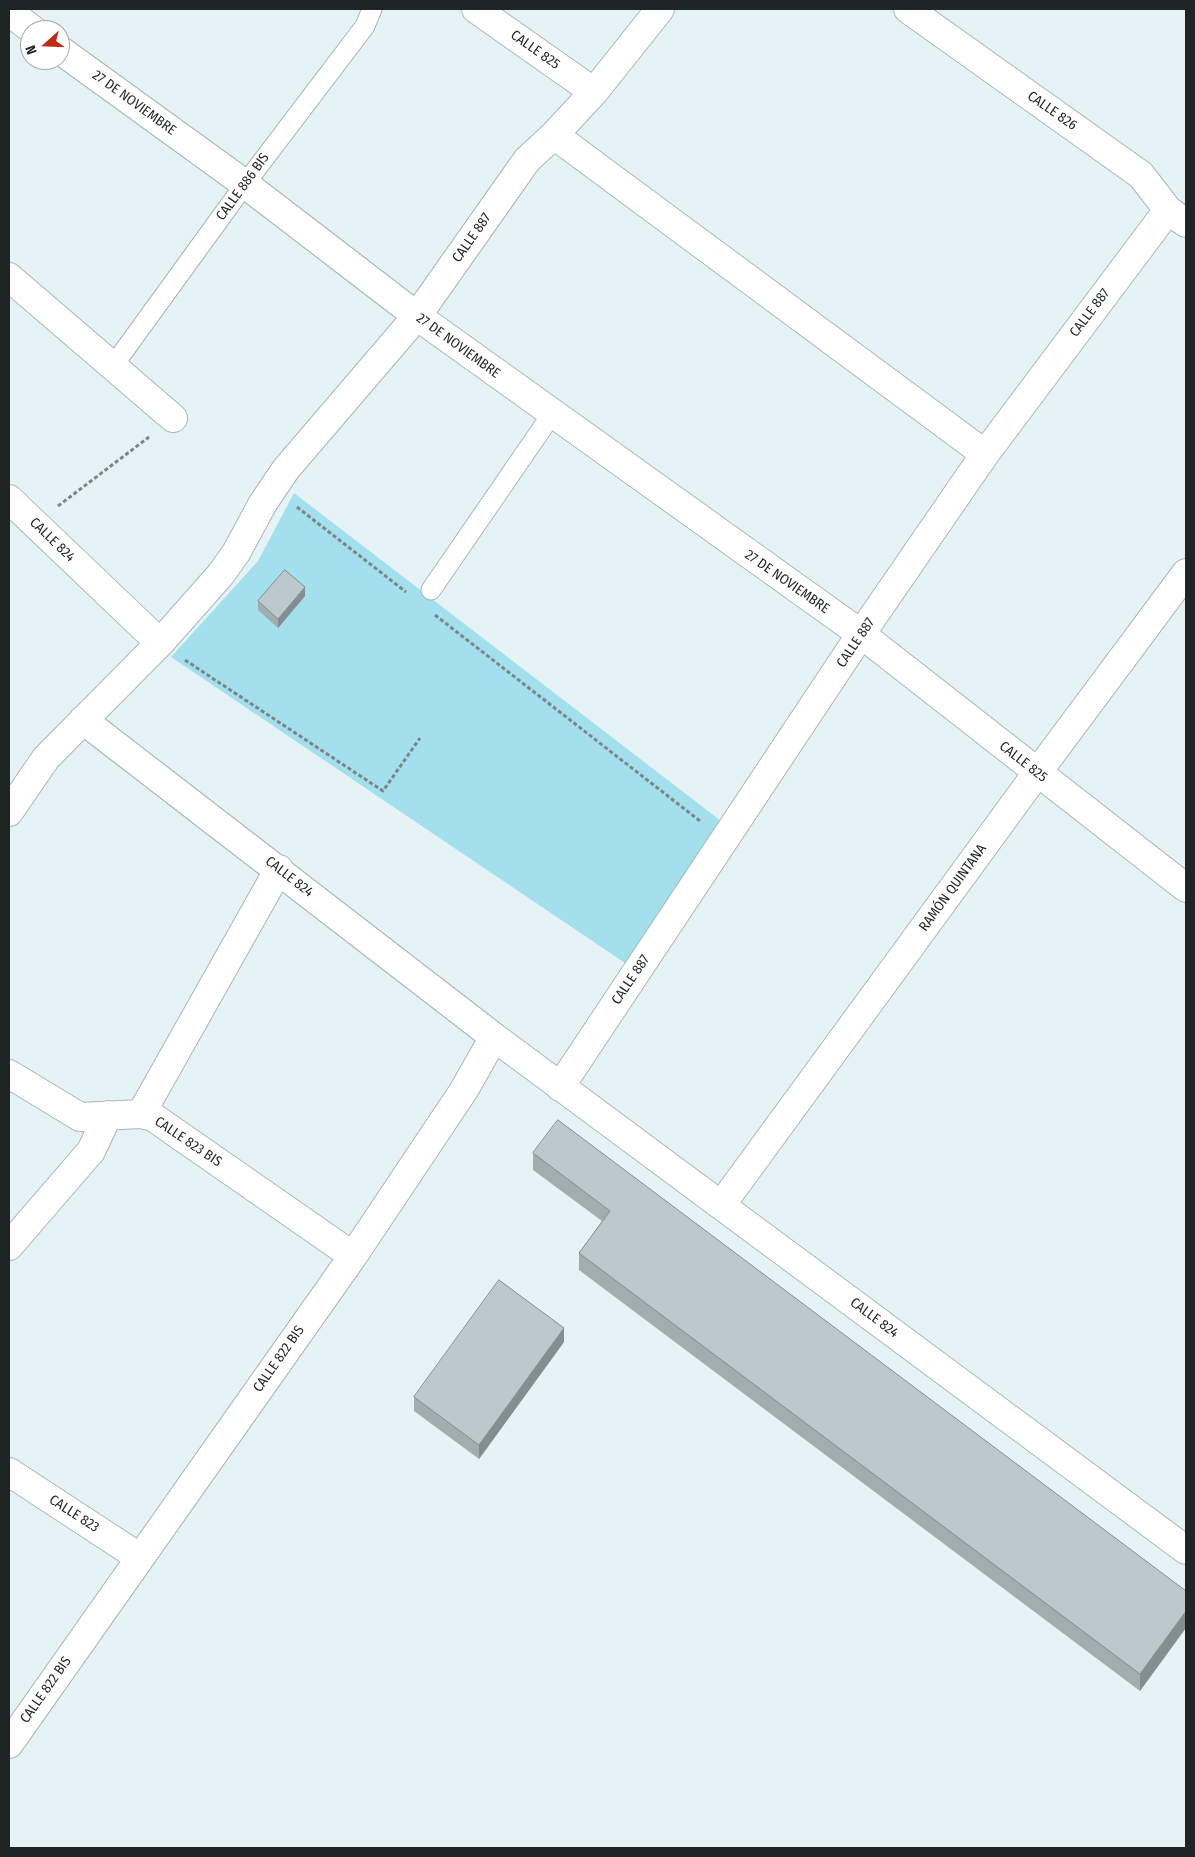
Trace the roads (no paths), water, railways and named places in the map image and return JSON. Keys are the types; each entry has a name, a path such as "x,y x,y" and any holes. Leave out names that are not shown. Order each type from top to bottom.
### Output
{"street":[{"name":"CALLE 825","path":"476,9 594,92"},
{"name":"CALLE 887","path":"9,812 46,758 160,643 221,574 279,479 417,316 527,160 554,135 594,92 660,9"},
{"name":"CALLE 826","path":"908,9 1141,175 1177,216"},
{"path":"9,12 20,20"},
{"name":"27 DE NOVIEMBRE","path":"70,57 245,184 417,316 861,634"},
{"path":"554,135 985,454"},
{"name":"CALLE 887","path":"560,1087 861,634 985,454 1177,216"},
{"path":"9,277 173,418"},
{"name":"CALLE 824","path":"9,499 160,643"},
{"name":"RAMÓN QUINTANA","path":"722,1204 1037,773 1186,573"},
{"name":"CALLE 825","path":"861,634 1186,888"},
{"name":"CALLE 824","path":"83,720 279,869 494,1037"},
{"path":"140,1114 279,869"},
{"path":"494,1037 560,1087"},
{"name":"CALLE 822 BIS","path":"9,1744 353,1256 464,1090 494,1037"},
{"name":"CALLE 823 BIS","path":"9,1074 72,1114 80,1117 140,1114 154,1118 353,1256"},
{"name":"CALLE 824","path":"560,1087 722,1204 1186,1550"},
{"path":"9,1246 91,1151 108,1115"},
{"name":"CALLE 823","path":"9,1472 139,1557"}],"lane":[{"name":"CALLE 886 BIS","path":"114,366 245,184 365,26 372,9"},
{"path":"431,590 552,414"}]}
